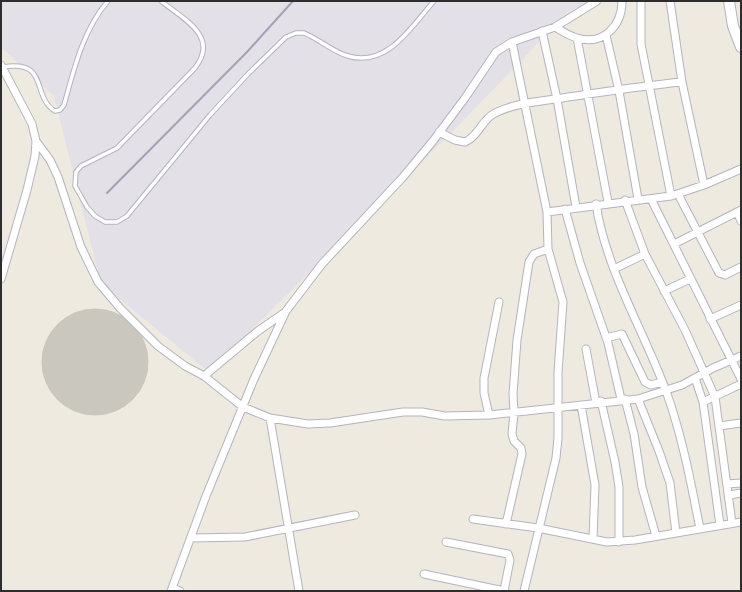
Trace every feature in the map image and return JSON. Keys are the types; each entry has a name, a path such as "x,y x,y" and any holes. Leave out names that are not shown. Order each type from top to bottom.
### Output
{"street":[{"path":"180,591 171,590 192,538 206,496 268,346 286,311 322,264 403,177 465,98 496,52 512,42 554,27 597,1"},
{"path":"554,27 577,38 598,38 606,35 614,28 620,18 622,1"},
{"path":"641,1 641,44 670,196"},
{"path":"670,1 682,82 704,185"},
{"path":"729,1 733,26 741,46"},
{"path":"542,31 557,99 576,207"},
{"path":"606,35 619,91 638,199"},
{"path":"577,38 589,94 608,202"},
{"path":"512,42 526,104 547,212 548,249 563,302 556,458 524,591"},
{"path":"1,279 27,190 35,156 36,141 32,124 2,66"},
{"path":"439,132 455,140 465,142 475,136 486,120 494,113 526,104 682,82"},
{"path":"36,141 50,160 58,177 80,247 98,282 120,308 158,346 185,366 204,376 243,407 270,418 308,424 330,424 403,412 460,416 489,416 623,399 638,399 666,391 741,356"},
{"path":"547,212 608,202 670,196 704,185 741,169"},
{"path":"678,194 719,273 725,275 741,267"},
{"path":"651,199 730,361 741,379"},
{"path":"625,200 645,254 705,372 715,397 732,523"},
{"path":"596,204 602,237 666,391 679,434 700,529"},
{"path":"565,210 580,263 606,338 634,434 642,487 656,536"},
{"path":"674,244 739,211 741,221"},
{"path":"506,524 522,454 520,446 513,439 513,394 517,340 529,262 534,254 548,249"},
{"path":"614,269 645,254"},
{"path":"664,291 690,279"},
{"path":"489,416 484,393 484,378 499,302"},
{"path":"710,319 741,304"},
{"path":"204,376 258,331 286,311"},
{"path":"606,338 622,334 644,382 651,385 662,382"},
{"path":"586,349 616,462 619,487 619,542"},
{"path":"696,378 703,402 720,525"},
{"path":"703,402 741,384"},
{"path":"638,399 660,451 670,483 676,532"},
{"path":"581,405 595,485 593,539"},
{"path":"270,418 299,591"},
{"path":"719,426 741,422"},
{"path":"727,484 741,483"},
{"path":"729,495 741,493"},
{"path":"192,538 245,537 354,515"},
{"path":"473,519 538,528 593,539 619,542 741,522"},
{"path":"424,574 504,591 510,556 446,542"}],"lane":[{"path":"2,66 24,66 32,72 38,80 51,108 56,111 60,110 64,105 78,56 87,34 108,1"},
{"path":"161,1 198,31 204,41 205,52 202,60 195,68 117,148 107,155 91,160 81,166 76,172 75,186 87,207 95,216 105,222 117,222 127,216 224,100 286,38 296,33 304,33 347,56 360,58 373,56 388,50 401,39 434,1"}],"shaded area":[{"path":"1,1 592,1 568,12 456,128 209,372 101,284 54,96 1,47"}],"building":[{"path":"95,309 115,313 132,325 144,342 148,362 144,382 132,399 115,411 95,415 75,411 58,399 46,382 42,362 46,342 58,325 75,313"}],"railway":[{"path":"107,193 247,52 293,1"}]}
